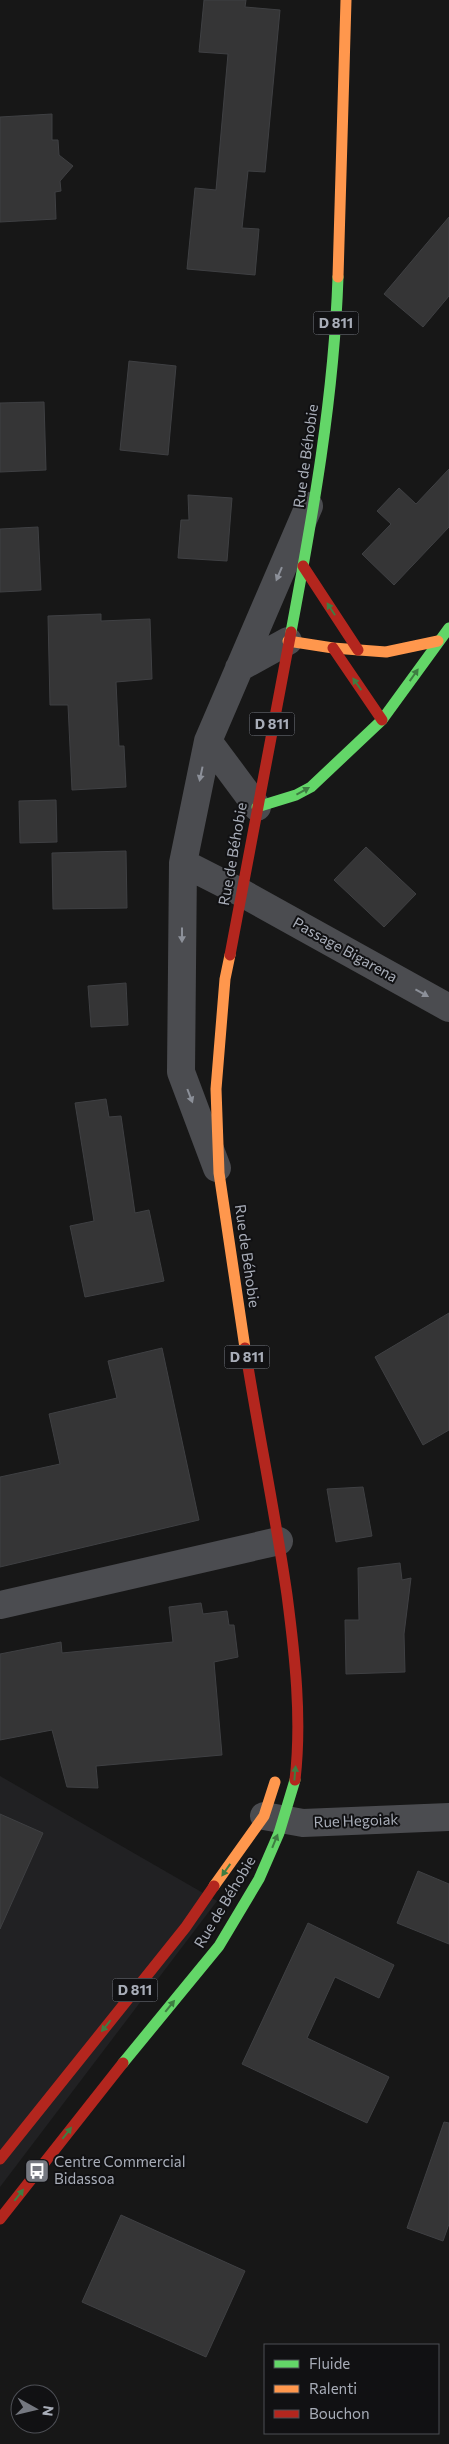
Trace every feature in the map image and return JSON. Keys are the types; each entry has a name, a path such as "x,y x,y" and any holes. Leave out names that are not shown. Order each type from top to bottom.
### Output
{"main road":[{"name":"Rue de Béhobie","path":"0,2159 273,1818 295,1779 298,1712 293,1640 280,1541 250,1379 219,1173 216,1080 225,979 319,481 336,342 346,0"},
{"path":"303,566 358,650"},
{"path":"257,807 296,795 311,787 382,720 449,628"},
{"path":"288,641 333,648 386,652 438,641"},
{"path":"333,648 382,720"},
{"name":"Rue de Béhobie","path":"286,1750 298,1712"},
{"name":"Rue de Béhobie","path":"0,2219 86,2109 219,1946 259,1879 273,1818 280,1768"}],"street":[{"path":"219,1173 181,1072 183,863 208,741 319,481"},
{"path":"239,668 288,641"},
{"path":"208,741 257,807"},
{"name":"Passage Bigarena","path":"183,863 242,893 449,1008"},
{"path":"0,1605 280,1541"},
{"name":"Rue Hegoiak","path":"273,1818 303,1823 449,1817"}],"shaded area":[{"path":"0,1776 217,1901 0,2187"}],"building":[{"path":"204,0 246,0 245,7 280,10 265,172 248,171 242,228 259,229 255,275 187,269 195,188 216,190 228,54 199,52"},
{"path":"52,114 52,140 58,140 59,155 73,166 60,181 61,191 55,192 56,219 0,222 0,117"},
{"path":"449,217 449,296 423,327 384,294"},
{"path":"129,361 176,366 168,455 120,450"},
{"path":"44,402 46,470 0,472 0,403"},
{"path":"449,469 449,527 394,585 362,554 391,524 377,511 399,488 416,504"},
{"path":"188,495 232,498 227,561 178,558 181,520 189,520"},
{"path":"38,527 41,590 0,592 0,529"},
{"path":"101,614 101,621 150,619 152,679 116,682 119,746 124,746 126,787 72,790 68,705 50,705 48,616"},
{"path":"56,800 57,842 20,843 19,801"},
{"path":"366,847 416,894 384,927 334,880"},
{"path":"126,851 127,908 53,909 52,853"},
{"path":"126,983 128,1025 91,1027 88,986"},
{"path":"106,1099 109,1117 121,1116 135,1213 149,1210 164,1281 85,1297 70,1226 94,1221 75,1103"},
{"path":"449,1313 449,1430 423,1445 375,1357"},
{"path":"162,1348 199,1520 0,1567 0,1477 60,1464 49,1414 117,1398 108,1361"},
{"path":"363,1487 372,1536 336,1542 327,1489"},
{"path":"400,1563 402,1580 411,1578 404,1634 405,1672 346,1674 345,1620 359,1620 358,1568"},
{"path":"201,1603 203,1614 227,1611 229,1625 234,1625 238,1657 214,1662 222,1755 96,1766 98,1788 67,1787 52,1730 0,1740 0,1654 61,1642 62,1653 173,1642 169,1607"},
{"path":"0,1814 43,1833 0,1929"},
{"path":"418,1871 449,1884 449,1944 397,1923"},
{"path":"308,1923 394,1965 379,1998 335,1977 307,2038 389,2077 367,2123 242,2064"},
{"path":"444,2122 449,2123 449,2224 443,2241 407,2228"},
{"path":"121,2215 245,2271 206,2357 82,2302"}],"traffic: fast":[{"path":"291,632 307,544 327,411 336,322 338,277"},
{"path":"257,807 296,795 311,787 382,720 449,628"},
{"path":"123,2063 219,1946 259,1879 279,1833 295,1780"}],"traffic: slow":[{"path":"338,277 346,0"},
{"path":"288,641 333,648 386,652 438,641"},
{"path":"230,955 225,979 216,1089 219,1173 245,1348"},
{"path":"214,1886 264,1816 275,1782"}],"traffic: jam":[{"path":"303,566 358,650"},
{"path":"230,955 291,632"},
{"path":"333,648 382,720"},
{"path":"245,1348 282,1564 293,1641 298,1711 295,1780"},
{"path":"0,2159 185,1928 214,1886"},
{"path":"0,2219 123,2063"}],"place":[{"name":"Centre Commercial Bidassoa","path":"37,2171"}]}
